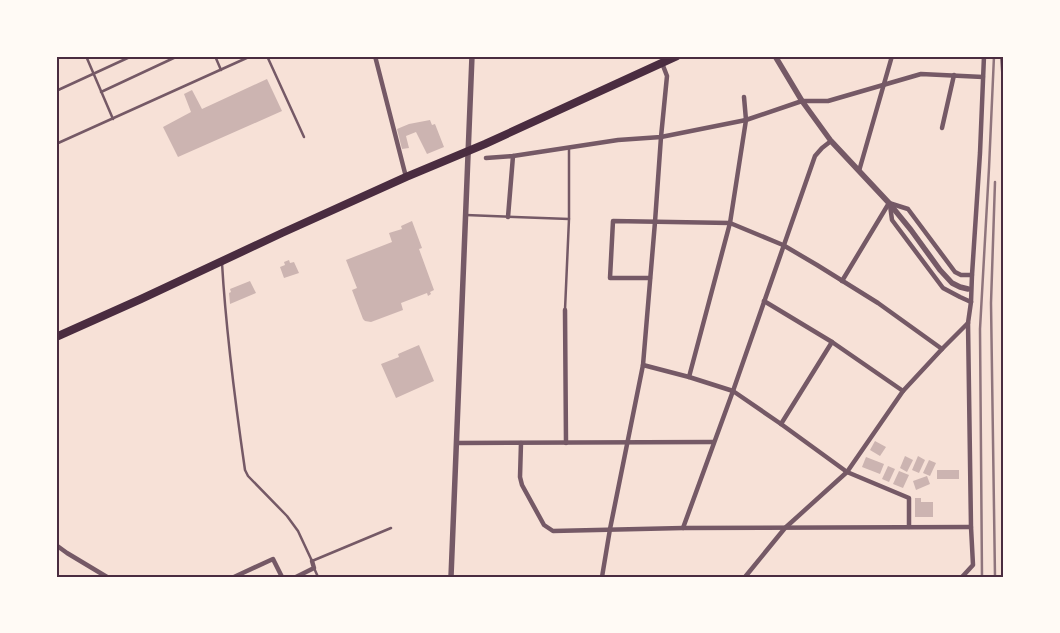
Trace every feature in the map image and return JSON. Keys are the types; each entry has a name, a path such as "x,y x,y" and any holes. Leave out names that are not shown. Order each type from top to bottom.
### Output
{"highway":[{"path":"56,336 676,56"}],"street":[{"path":"375,56 406,177"},
{"path":"452,577 472,56"},
{"path":"775,56 802,101 831,141 889,203 952,283 968,289"},
{"path":"859,171 892,56"},
{"path":"962,577 973,565 968,323 971,302 980,153 984,56"},
{"path":"602,577 643,366 660,137 667,76 662,63"},
{"path":"486,158 513,156 618,140 660,137 746,120 802,101 828,101 921,74 983,77"},
{"path":"942,128 954,75"},
{"path":"689,377 730,223 746,120 744,96"},
{"path":"683,528 815,156 831,141"},
{"path":"508,217 513,156"},
{"path":"889,203 908,209 955,272 972,275"},
{"path":"842,281 889,203"},
{"path":"889,203 892,220 943,288 971,302"},
{"path":"650,278 610,278 612,221 730,223 783,245 878,303 942,349"},
{"path":"764,301 832,342 903,391"},
{"path":"565,310 566,443"},
{"path":"745,577 785,528 846,472 903,391 968,323"},
{"path":"781,424 832,342"},
{"path":"643,366 733,390 846,472 909,498 910,527"},
{"path":"456,443 713,442"},
{"path":"521,443 520,477 522,485 544,525 553,531 683,528 971,527"},
{"path":"56,545 107,577"},
{"path":"234,577 273,559 282,577"},
{"path":"296,577 314,568 312,561"}],"lane":[{"path":"86,56 113,119"},
{"path":"56,91 132,56"},
{"path":"101,92 178,56"},
{"path":"215,56 221,70"},
{"path":"56,144 251,56"},
{"path":"267,56 304,137"},
{"path":"565,310 569,219 569,147"},
{"path":"465,215 569,219"},
{"path":"222,261 235,403 245,470 253,482 293,524 312,561 391,528"},
{"path":"314,568 318,577"}],"building":[{"path":"267,79 282,111 178,157 163,127 191,112 184,94 192,90 202,109"},
{"path":"430,120 432,125 435,124 444,147 427,154 416,132 406,136 409,148 402,149 397,129 409,124"},
{"path":"412,221 422,248 419,249 434,290 428,296 427,293 401,303 403,310 371,322 365,321 352,290 357,288 346,260 392,242 389,233 402,229 401,226"},
{"path":"289,260 290,263 294,262 299,273 284,278 280,267"},
{"path":"250,281 256,293 230,304 230,289"},
{"path":"419,345 434,381 396,398 381,364 399,357 398,354"},
{"path":"875,441 886,447 880,456 870,450"},
{"path":"905,456 913,460 907,472 900,468"},
{"path":"918,456 925,460 919,473 912,470"},
{"path":"866,457 884,464 880,474 862,467"},
{"path":"929,460 936,463 930,476 923,473"},
{"path":"888,466 895,469 889,482 882,479"},
{"path":"937,470 959,470 959,479 937,479"},
{"path":"899,471 909,475 903,488 893,484"},
{"path":"927,476 930,484 916,490 913,481"},
{"path":"915,498 921,498 921,502 933,502 933,517 915,517"}],"railway":[{"path":"982,577 980,329 994,56"},
{"path":"1001,56 1004,95"},
{"path":"995,182 991,303 995,577"}]}
